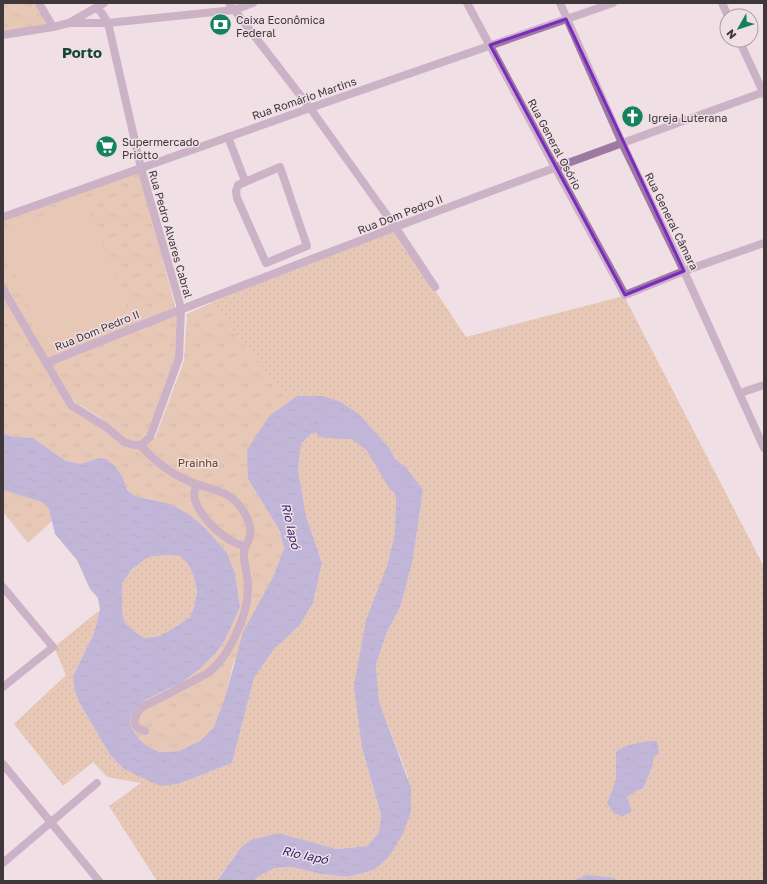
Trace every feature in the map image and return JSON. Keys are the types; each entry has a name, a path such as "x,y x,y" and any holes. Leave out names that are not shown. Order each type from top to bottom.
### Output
{"street":[{"path":"39,3 53,27"},
{"path":"69,23 104,3"},
{"path":"3,35 69,23 108,23 254,3"},
{"name":"Rua General Osório","path":"467,3 625,295 684,271"},
{"name":"Rua General Câmara","path":"560,3 622,143 684,271 764,448"},
{"name":"Rua Romário Martins","path":"3,217 310,108 613,3"},
{"path":"232,6 310,108 396,228 435,287"},
{"path":"96,8 101,12 108,23"},
{"path":"86,13 87,19 90,23"},
{"name":"Rua Pedro Alvares Cabral","path":"108,23 141,168 181,308 178,358 155,426 150,437 140,444"},
{"path":"743,48 764,92"},
{"name":"Rua Dom Pedro II","path":"46,363 181,308 555,167 764,92"},
{"path":"228,137 245,181"},
{"path":"280,167 307,246 266,263 237,198 236,190 238,185 245,181 280,167"},
{"path":"684,271 764,242"},
{"path":"3,289 71,405 106,427 124,442 134,445 140,444 169,472 235,501 248,520 250,527 249,540 245,546 244,558 248,589 247,601 242,621 234,638 222,660 208,673 137,711 134,717 136,723 138,728 145,731"},
{"path":"740,394 764,385"},
{"path":"196,484 194,492 195,500 205,516 222,535 241,546 245,546"},
{"path":"3,587 53,647 3,687"},
{"path":"3,764 99,881"},
{"path":"3,863 97,783"}],"highlighted area":[{"path":"566,19 684,271 625,295 490,45"}],"green space":[{"path":"3,3 35,3 49,25 3,31"},
{"path":"140,171 177,314 175,357 148,433 139,441 133,442 124,438 98,416 75,402 68,394 48,361 3,283 3,220"},
{"path":"84,199 131,315 46,349 3,243 3,231"},
{"path":"391,224 466,337 624,296 764,567 764,881 620,881 602,876 590,876 572,881 253,881 275,868 292,867 321,874 348,877 374,870 388,858 408,777 379,701 376,664 387,632 401,605 413,559 423,490 406,467 395,459 390,449 360,415 341,402 297,396 289,402 211,303","holes":["616,750 653,758 653,765 643,789 626,797 632,811 607,803 616,778"]},
{"name":"Prainha","path":"3,290 70,405 105,428 140,446 155,438 184,361 187,314 211,303 289,402 269,416 248,479 280,531 284,549 273,577 259,604 233,664 226,694 214,727 200,741 179,751 160,752 147,746 139,739 132,729 130,721 132,713 142,701 167,690 201,668 216,653 225,640 240,607 235,573 227,553 205,528 190,515 150,499 135,496 127,490 123,478 99,458 81,464 66,461 33,438 10,436 3,433"},
{"path":"325,430 355,432 372,445 387,470 396,497 395,533 387,566 362,748 381,816 379,832 368,846 336,849 279,833 242,846 218,878 218,881 157,881 109,806 141,783 107,777 93,762 63,786 14,724 66,675 54,647 100,610 94,633 73,676 79,702 110,755 124,769 141,776 178,784 232,763 254,678 274,649 300,625 313,603 322,563 306,516 298,470 301,444 311,434"},
{"path":"3,490 42,502 49,509 52,521 28,543 3,512"},
{"path":"167,555 180,556 190,565 197,591 194,607 190,617 177,626 160,636 145,638 125,623 122,613 122,584 132,569 148,557"}],"water":[{"path":"297,396 323,396 341,402 360,415 390,449 395,459 406,467 423,490 413,559 401,605 387,632 376,664 379,701 411,788 411,811 403,834 388,858 374,870 348,877 321,874 292,867 275,868 253,881 218,881 242,846 251,840 279,833 336,849 368,846 379,832 381,815 362,748 354,686 366,620 387,566 395,533 396,497 387,470 372,445 355,432 325,430 311,434 301,444 298,470 306,516 322,563 313,603 300,625 274,649 254,678 232,763 178,784 160,786 124,769 110,755 79,702 75,691 73,676 94,633 100,610 98,598 90,589 77,560 55,534 49,509 42,502 3,490 3,433 10,436 33,438 66,461 81,464 99,458 106,459 116,467 123,478 127,490 135,496 170,504 190,515 205,528 227,553 235,573 240,607 225,640 216,653 201,668 182,682 143,701 132,713 130,721 132,729 139,739 147,746 160,752 179,751 200,741 214,727 226,694 243,632 273,577 284,549 280,531 248,479 247,450 269,416","holes":["167,555 180,556 189,565 194,577 197,591 194,607 190,617 160,636 145,638 125,623 122,613 122,584 132,569 148,557"]},
{"path":"657,741 659,753 653,758 653,765 643,789 636,791 627,797 632,811 622,817 613,812 607,803 616,779 616,751 629,745"},
{"path":"586,875 610,877 620,881 572,881"}],"waterway":[{"name":"Rio Iapó","path":"323,430 355,432 372,445 396,485"}],"place":[{"name":"Caixa Econômica Federal","path":"221,25"},
{"name":"Igreja Luterana","path":"632,117"},
{"name":"Supermercado Priotto","path":"106,147"}],"district":[{"name":"Porto","path":"82,52"}]}
